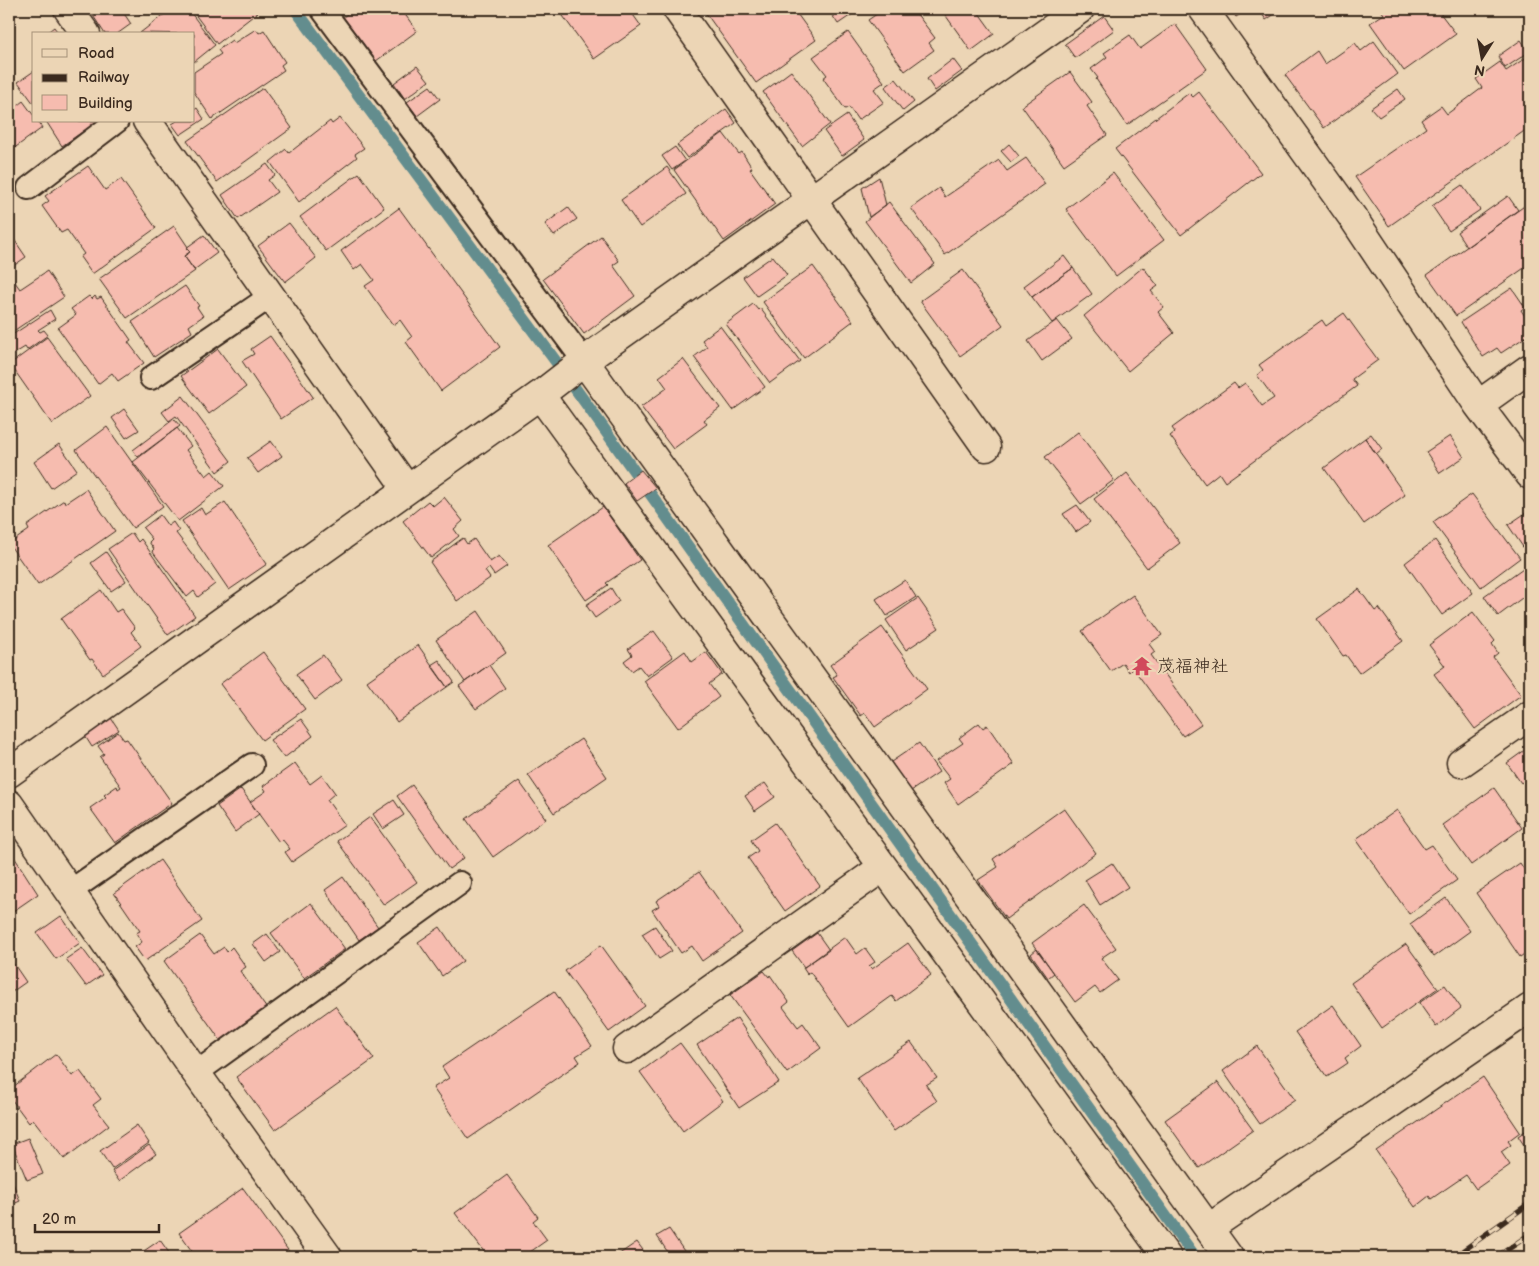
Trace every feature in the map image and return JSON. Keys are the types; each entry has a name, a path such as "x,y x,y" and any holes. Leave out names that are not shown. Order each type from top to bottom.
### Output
{"street":[{"path":"68,9 85,32"},
{"path":"676,9 986,447"},
{"path":"9,773 545,391 579,364 1080,9"},
{"path":"1203,9 1353,218 1478,405 1530,476"},
{"path":"148,122 407,489"},
{"path":"579,364 1229,1257"},
{"path":"1478,405 1530,368"},
{"path":"545,391 883,867 1167,1257"},
{"path":"1461,763 1530,714"},
{"path":"9,804 196,1073 328,1257"},
{"path":"627,1050 883,867"},
{"path":"1209,1228 1530,1008"}],"lane":[{"path":"322,9 579,364"},
{"path":"30,188 116,122"},
{"path":"151,378 271,296"},
{"path":"69,892 252,764"},
{"path":"196,1073 460,883"}],"building":[{"path":"94,9 121,9 131,24 120,32 104,32 90,11"},
{"path":"136,9 150,9 140,15"},
{"path":"171,9 188,9 215,45 195,61 195,32 141,32"},
{"path":"191,9 262,9 217,44"},
{"path":"354,9 401,9 417,31 376,61 343,17"},
{"path":"558,9 629,9 641,26 594,59"},
{"path":"710,9 780,9 786,17 795,11 816,40 756,83 705,12"},
{"path":"828,9 860,9 838,24"},
{"path":"884,9 913,9 935,38 929,43 934,50 905,71 868,20"},
{"path":"941,9 976,9 994,34 971,51"},
{"path":"1230,9 1248,9 1236,17"},
{"path":"1259,9 1282,9 1266,20"},
{"path":"1380,9 1437,9 1456,34 1404,71 1370,23 1384,14"},
{"path":"1104,16 1114,30 1075,58 1065,44"},
{"path":"1175,24 1207,69 1127,125 1091,69 1107,57 1104,53 1130,35 1140,49"},
{"path":"54,27 58,32 48,32"},
{"path":"256,29 259,33 264,30 285,62 281,65 284,70 212,119 195,94 195,71 221,54 218,50 232,40 234,43"},
{"path":"848,32 884,82 874,89 884,102 858,120 849,107 845,109 823,78 827,75 813,57"},
{"path":"1521,40 1529,52 1505,68 1498,56"},
{"path":"1374,41 1398,74 1324,128 1285,75 1317,51 1325,64 1355,43 1361,51"},
{"path":"1530,55 1530,127 1389,226 1355,177 1426,128 1421,120 1441,106 1447,114 1482,88 1476,79 1500,62 1506,71"},
{"path":"953,59 962,71 935,91 927,79"},
{"path":"417,66 429,81 405,99 394,83"},
{"path":"791,71 830,124 802,146 763,92"},
{"path":"32,72 32,101 18,82"},
{"path":"1070,72 1092,102 1087,106 1107,135 1064,165 1022,106"},
{"path":"896,79 914,102 903,111 885,87"},
{"path":"430,86 440,99 417,116 407,102"},
{"path":"263,88 292,128 217,182 187,141"},
{"path":"1398,89 1405,99 1379,117 1371,108"},
{"path":"1199,92 1261,173 1181,235 1115,149 1189,93 1193,97"},
{"path":"9,100 14,108 23,101 32,113 32,122 39,122 42,128 9,152"},
{"path":"197,108 204,119 180,135 172,124 175,122 195,122 195,109"},
{"path":"726,109 736,123 687,158 677,145"},
{"path":"847,115 864,140 842,156 824,131"},
{"path":"340,118 364,148 355,154 357,157 299,202 270,162 286,149 289,153 330,121 332,124"},
{"path":"47,122 97,122 62,146"},
{"path":"723,133 739,154 742,152 752,168 750,169 775,204 724,241 674,170"},
{"path":"1009,144 1019,156 1011,162 1001,151"},
{"path":"675,147 685,161 672,170 662,156"},
{"path":"1026,158 1045,184 945,255 911,208 939,188 945,197 999,160 1007,171"},
{"path":"267,164 275,175 268,180 277,192 238,219 222,195"},
{"path":"88,166 105,190 121,179 156,228 92,274 80,257 84,254 67,230 61,233 42,206 49,201 45,196"},
{"path":"667,167 686,194 640,227 621,200"},
{"path":"359,173 384,208 326,251 300,217"},
{"path":"1113,173 1164,240 1116,276 1066,209"},
{"path":"879,177 886,205 869,217 862,188"},
{"path":"1462,185 1480,210 1449,231 1432,206"},
{"path":"1508,196 1518,210 1467,247 1457,232"},
{"path":"889,202 935,264 911,283 865,221"},
{"path":"1530,202 1530,264 1456,316 1427,275"},
{"path":"568,207 577,219 554,236 545,224"},
{"path":"399,208 500,347 441,391 406,342 412,337 400,320 393,325 365,286 374,280 362,264 354,270 341,251"},
{"path":"289,223 316,258 285,282 258,246"},
{"path":"174,226 188,247 186,248 190,252 184,256 195,271 127,318 99,279"},
{"path":"9,232 26,257 9,269"},
{"path":"204,235 217,253 194,270 184,256 190,252 186,248"},
{"path":"601,236 619,261 613,265 635,296 584,334 543,279"},
{"path":"773,256 787,275 757,296 743,277"},
{"path":"1064,256 1073,268 1032,297 1024,286"},
{"path":"813,266 853,321 804,358 763,302"},
{"path":"1143,267 1158,286 1151,291 1164,307 1158,312 1174,333 1128,371 1084,316"},
{"path":"1073,268 1092,294 1052,323 1032,297"},
{"path":"963,270 1003,325 960,356 920,301"},
{"path":"47,271 64,297 9,334 9,274 20,289"},
{"path":"185,286 199,306 197,307 203,316 189,326 192,332 154,357 132,322"},
{"path":"1512,288 1525,307 1521,310 1530,324 1530,334 1501,353 1497,348 1483,357 1461,322"},
{"path":"89,296 92,299 95,296 97,299 101,297 131,340 128,342 144,363 118,381 112,373 98,384 58,328 76,315 71,309"},
{"path":"753,304 758,310 760,308 800,361 770,383 726,324"},
{"path":"50,310 55,319 38,330 40,332 44,330 48,335 27,350 25,347 9,357 9,337"},
{"path":"1344,313 1378,360 1352,379 1357,386 1225,482 1219,473 1205,484 1170,436 1175,432 1172,428 1234,383 1238,388 1245,383 1262,406 1274,398 1257,375 1263,370 1259,365 1322,320 1326,326"},
{"path":"1057,320 1072,339 1042,361 1028,341"},
{"path":"720,326 765,387 733,410 694,357 707,347 702,340"},
{"path":"270,336 313,397 281,419 242,361 254,354 251,349"},
{"path":"47,337 90,396 52,424 10,364"},
{"path":"218,349 246,387 209,414 181,376"},
{"path":"683,359 720,408 704,420 707,424 673,449 641,407 667,388 659,377"},
{"path":"183,396 231,461 217,472 176,416 169,421 162,412"},
{"path":"124,409 139,430 126,438 112,418"},
{"path":"174,419 180,426 138,457 133,450"},
{"path":"107,427 163,506 133,528 76,450"},
{"path":"177,428 191,446 186,450 206,476 212,471 224,486 178,521 133,462"},
{"path":"1078,432 1114,480 1081,504 1045,457"},
{"path":"1371,434 1382,449 1376,454 1365,438"},
{"path":"1450,436 1464,457 1440,473 1426,452"},
{"path":"1365,438 1405,495 1364,524 1324,468"},
{"path":"271,441 282,456 258,473 247,458"},
{"path":"59,444 77,470 51,488 34,462"},
{"path":"641,470 656,488 637,501 624,483"},
{"path":"1127,473 1180,543 1147,568 1094,499"},
{"path":"86,489 115,531 38,585 9,544 29,530 27,526 64,500 65,503"},
{"path":"1472,494 1520,558 1481,587 1433,522"},
{"path":"444,497 463,521 454,529 459,536 431,558 403,521 428,501 433,506"},
{"path":"225,502 267,564 229,590 182,521 201,508 205,515"},
{"path":"1077,505 1090,522 1076,532 1063,514"},
{"path":"603,507 640,560 606,583 608,585 586,600 548,545"},
{"path":"1530,510 1530,550 1527,553 1508,525"},
{"path":"160,515 168,526 173,522 179,531 176,533 215,584 198,597 194,591 187,597 152,551 154,549 149,542 152,539 143,528"},
{"path":"132,533 138,542 141,539 195,616 168,635 108,549"},
{"path":"463,538 467,544 474,539 490,562 499,556 507,566 494,575 489,568 485,571 490,578 457,601 430,562"},
{"path":"1435,540 1473,593 1442,615 1405,563"},
{"path":"106,552 126,581 111,591 91,563"},
{"path":"1530,563 1530,592 1498,616 1484,596"},
{"path":"905,580 916,597 887,616 876,599"},
{"path":"611,588 619,601 595,618 586,605"},
{"path":"1359,589 1375,611 1379,608 1403,641 1359,673 1346,655 1343,656 1317,619"},
{"path":"101,590 116,612 121,609 135,628 131,632 141,646 103,674 92,659 90,660 61,619"},
{"name":"茂福神社","path":"1133,595 1162,635 1149,644 1155,652 1151,655 1201,724 1183,736 1133,668 1129,672 1123,663 1111,671 1082,631"},
{"path":"918,598 939,628 906,650 886,620"},
{"path":"478,611 506,653 465,682 436,640"},
{"path":"1473,612 1495,641 1492,644 1498,653 1493,657 1521,695 1475,729 1434,674 1445,666 1429,645"},
{"path":"882,627 927,689 875,727 865,713 861,716 833,677 837,675 830,665"},
{"path":"654,631 673,657 647,676 639,666 632,671 624,661 632,655 628,649"},
{"path":"418,645 447,687 397,722 367,681"},
{"path":"685,651 692,662 706,652 722,674 709,684 719,697 678,728 644,681"},
{"path":"263,652 305,709 262,740 220,684"},
{"path":"323,655 342,680 315,700 296,674"},
{"path":"439,660 454,682 447,687 431,665"},
{"path":"489,665 505,688 476,709 459,686"},
{"path":"111,718 119,730 92,747 85,736"},
{"path":"301,719 313,736 284,758 270,740"},
{"path":"979,723 983,728 987,725 1014,764 958,804 944,783 950,779 936,761 963,743 959,738"},
{"path":"118,732 124,740 127,739 172,803 115,843 90,808 106,797 104,795 117,786 118,789 121,787 100,757 104,754 98,746"},
{"path":"581,739 607,777 554,813 528,775"},
{"path":"919,743 939,772 911,791 891,762"},
{"path":"1525,750 1530,756 1530,777 1521,783 1507,763"},
{"path":"295,763 310,784 322,775 335,793 327,800 345,825 292,862 285,852 290,849 282,839 279,842 250,802 266,791 263,786"},
{"path":"519,781 546,819 493,857 466,819"},
{"path":"765,783 775,797 755,811 745,796"},
{"path":"412,785 464,858 449,869 397,796"},
{"path":"1494,788 1522,828 1471,865 1442,825"},
{"path":"241,789 259,814 235,832 217,806"},
{"path":"394,800 404,815 383,829 373,814"},
{"path":"1064,808 1096,853 1006,919 978,880 998,867 993,859"},
{"path":"1397,810 1425,849 1432,845 1457,880 1409,914 1356,839"},
{"path":"370,817 417,882 384,905 337,841"},
{"path":"775,823 820,886 785,911 748,858 758,851 751,840"},
{"path":"1530,839 1530,850 1529,851 1524,843"},
{"path":"9,849 38,894 9,914"},
{"path":"160,860 202,921 145,961 135,947 142,942 136,933 140,931 114,893"},
{"path":"1112,863 1128,887 1100,905 1085,880"},
{"path":"1520,863 1530,878 1530,950 1520,957 1476,893"},
{"path":"699,872 742,933 702,961 692,946 681,953 652,910 659,906 656,901"},
{"path":"343,877 378,927 359,940 325,890"},
{"path":"1446,898 1470,931 1434,957 1410,924"},
{"path":"311,903 345,949 304,978 271,933"},
{"path":"1084,905 1116,948 1101,958 1118,980 1100,993 1095,987 1075,1002 1032,943"},
{"path":"61,916 80,943 56,959 37,933"},
{"path":"655,926 672,951 659,959 642,934"},
{"path":"440,927 463,961 442,976 418,942"},
{"path":"817,933 829,950 804,967 792,951"},
{"path":"267,934 280,952 266,962 253,944"},
{"path":"200,935 214,954 224,947 227,952 232,947 246,967 240,971 267,1009 221,1041 164,961"},
{"path":"9,937 15,946 9,950"},
{"path":"845,937 857,954 865,948 875,962 869,966 872,969 908,943 931,975 896,1001 892,996 849,1027 810,972 807,974 803,968"},
{"path":"1406,944 1438,988 1382,1028 1351,983"},
{"path":"601,945 645,1006 609,1032 565,971"},
{"path":"82,948 102,975 86,986 66,959"},
{"path":"1037,949 1054,973 1048,978 1031,954"},
{"path":"9,957 26,982 9,994"},
{"path":"764,971 769,977 770,975 789,1002 783,1007 798,1027 803,1023 821,1048 787,1073 730,995"},
{"path":"1445,985 1461,1008 1436,1027 1419,1003"},
{"path":"554,991 592,1046 576,1056 580,1062 468,1139 433,1088 449,1078 442,1067"},
{"path":"1333,1005 1361,1046 1345,1058 1348,1063 1327,1077 1295,1032"},
{"path":"335,1006 374,1059 275,1130 236,1077"},
{"path":"737,1018 779,1082 739,1108 697,1045"},
{"path":"911,1042 937,1078 926,1085 937,1101 894,1131 857,1078"},
{"path":"680,1043 723,1101 683,1131 640,1072"},
{"path":"1257,1046 1295,1100 1260,1124 1223,1071"},
{"path":"56,1054 72,1076 80,1071 101,1099 93,1105 109,1125 64,1159 33,1119 29,1123 9,1096 9,1090"},
{"path":"1483,1077 1520,1132 1508,1141 1511,1145 1501,1152 1510,1165 1476,1189 1466,1175 1431,1199 1429,1196 1415,1207 1376,1151"},
{"path":"1218,1082 1253,1130 1199,1168 1165,1120"},
{"path":"137,1125 149,1143 112,1169 100,1151"},
{"path":"1528,1129 1530,1132 1530,1154 1518,1136"},
{"path":"28,1138 43,1174 27,1180 12,1144"},
{"path":"149,1145 156,1154 119,1181 112,1171"},
{"path":"9,1173 20,1201 9,1206"},
{"path":"507,1175 538,1217 533,1221 547,1240 523,1257 488,1257 455,1213"},
{"path":"243,1188 293,1257 196,1257 179,1233"},
{"path":"669,1229 686,1254 681,1257 671,1257 657,1236"},
{"path":"160,1240 172,1257 135,1257"},
{"path":"637,1242 648,1257 615,1257"}],"waterway":[{"path":"295,9 557,363 1195,1257"}],"railway":[{"path":"1454,1257 1530,1203"},
{"path":"1497,1257 1530,1234"}],"place":[{"name":"茂福神社","path":"1142,666"}]}
